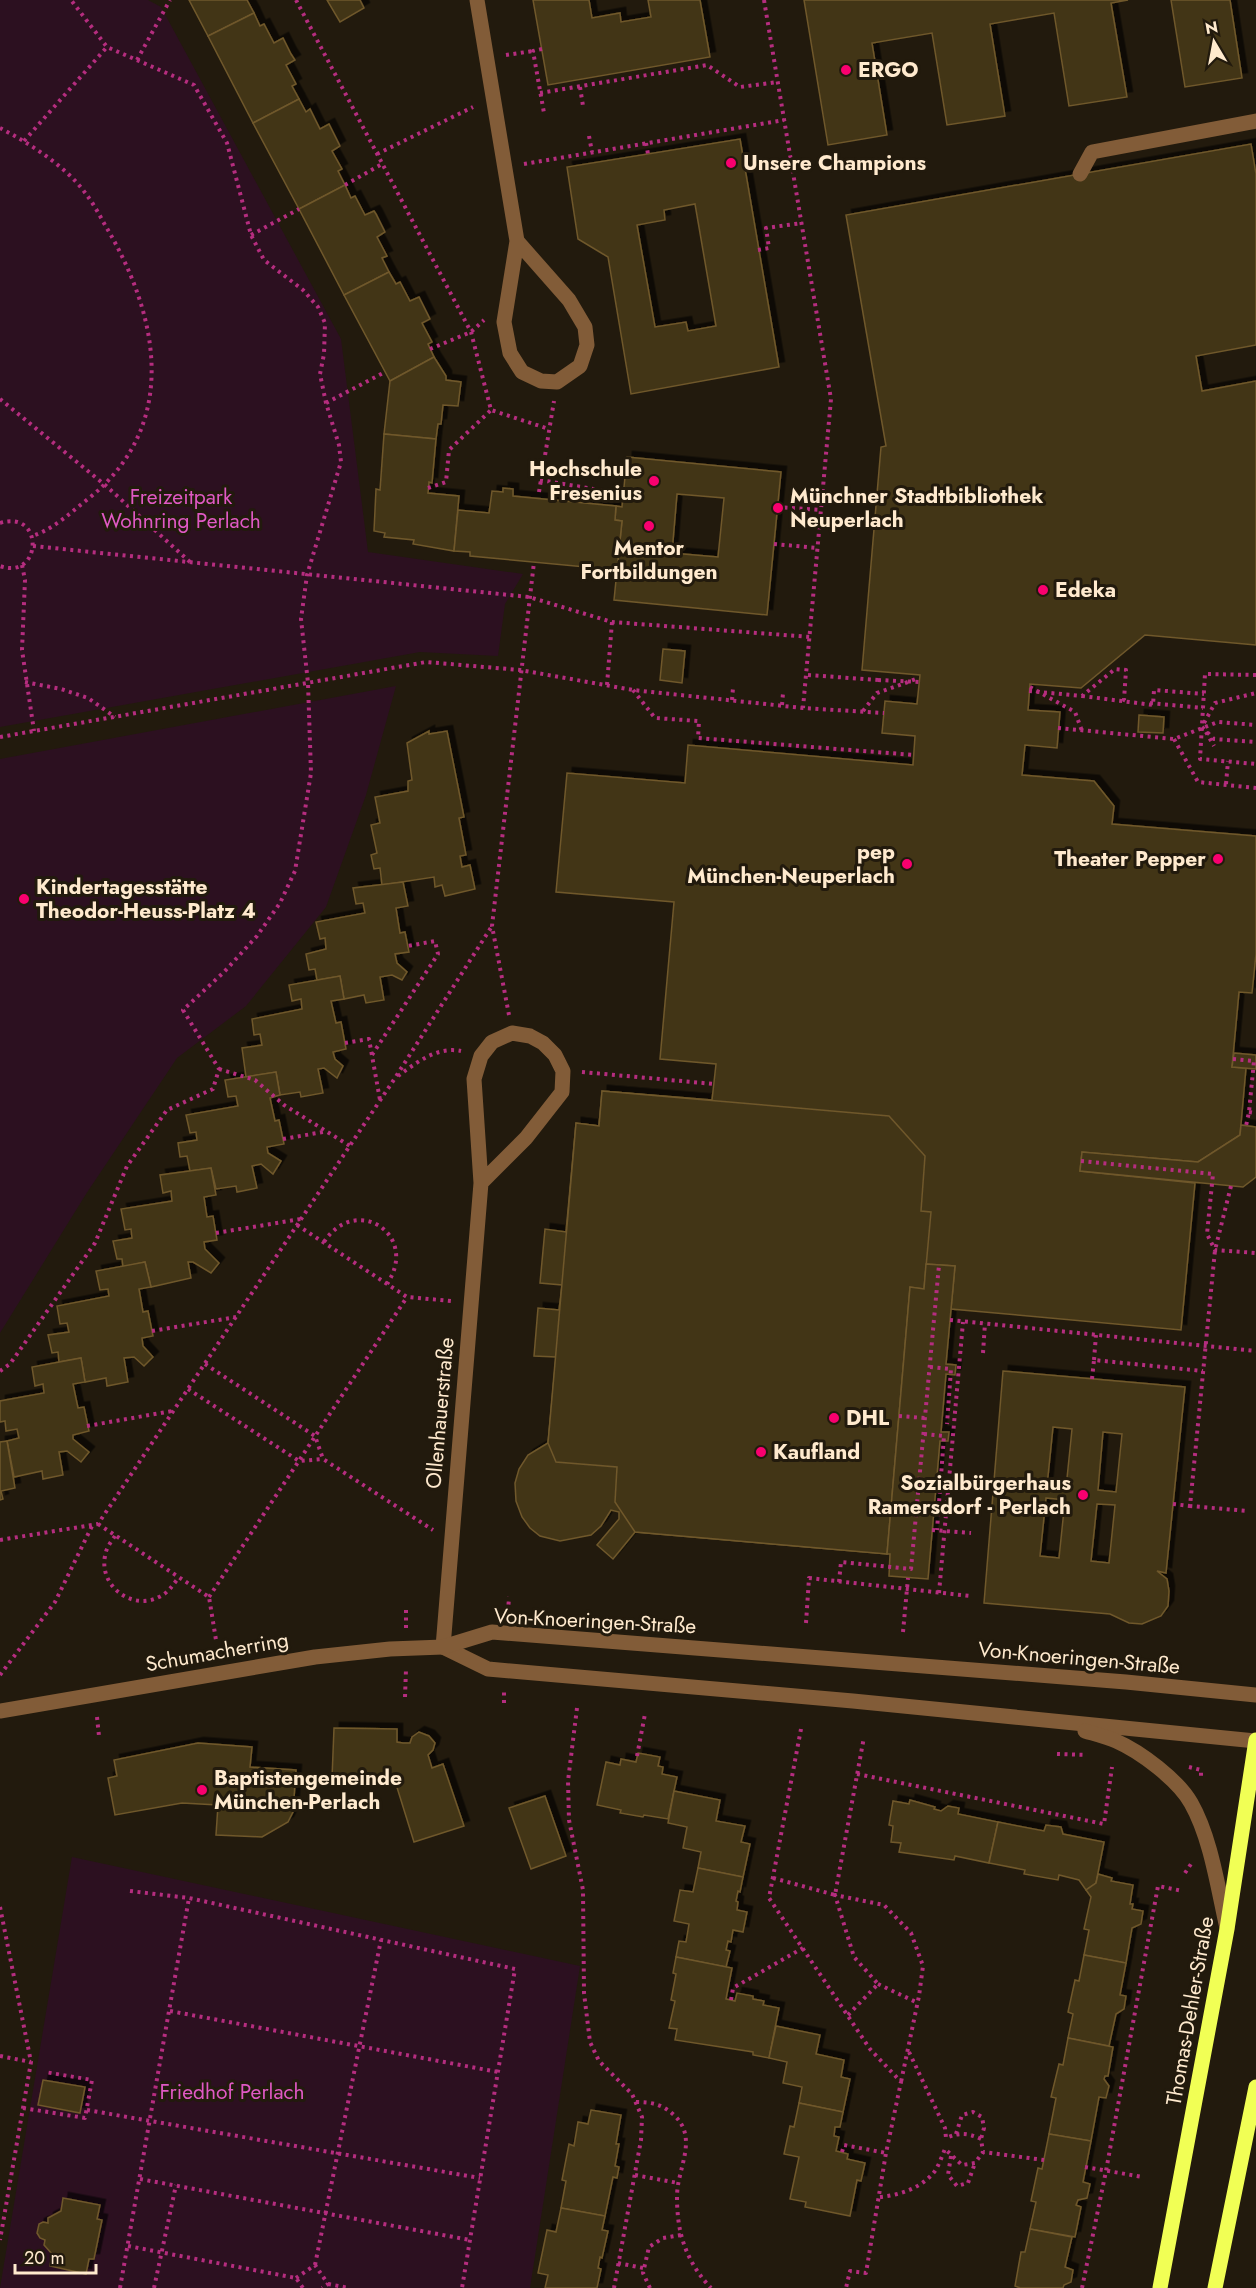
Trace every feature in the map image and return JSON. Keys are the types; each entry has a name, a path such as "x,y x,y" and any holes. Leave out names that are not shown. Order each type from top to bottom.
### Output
{"main road":[{"name":"Thomas-Dehler-Straße","path":"1160,2288 1227,1929 1256,1741"},
{"path":"1215,2288 1256,2087"}],"street":[{"path":"477,0 517,241 504,322 510,353 522,372 541,381 557,382 580,366 587,345 585,327 569,300 517,241"},
{"path":"1080,174 1092,152 1256,121"},
{"path":"481,1056 492,1042 512,1033 530,1036 543,1043 555,1055 563,1071 562,1092 526,1138 481,1182"},
{"name":"Ollenhauerstraße","path":"443,1647 481,1182 474,1078 481,1056"},
{"name":"Von-Knoeringen-Straße","path":"443,1647 492,1632 1126,1682 1256,1695"},
{"path":"443,1647 488,1669 853,1701 1256,1741"},
{"name":"Schumacherring","path":"0,1712 315,1657 394,1648 443,1647"},
{"path":"1057,1722 1117,1741 1180,1787 1192,1804 1209,1852 1227,1929"}],"path":[{"path":"71,0 107,47 194,85 226,143 251,235 264,260 318,306 325,323 324,354 320,374 335,428 341,462 308,574 301,620 308,683 311,773 296,871 280,903 257,936 224,972 183,1010 219,1069 255,1080 284,1105 323,1132 350,1146"},
{"path":"136,60 170,0"},
{"path":"296,0 471,332 491,410"},
{"path":"764,0 831,399 803,708"},
{"path":"24,141 107,47"},
{"path":"521,53 542,50"},
{"path":"532,51 544,113"},
{"path":"540,93 707,65 740,87 778,82"},
{"path":"580,87 583,106"},
{"path":"377,154 494,97"},
{"path":"506,168 784,120"},
{"path":"0,128 24,141 57,165 86,192 132,274 145,312 152,367 148,407 134,448 105,485 47,531 32,536"},
{"path":"589,136 592,152"},
{"path":"646,143 648,154"},
{"path":"345,185 382,165"},
{"path":"251,235 298,209"},
{"path":"758,250 769,248 766,228 802,223"},
{"path":"430,349 471,332 509,296"},
{"path":"326,402 385,372"},
{"path":"539,492 557,382"},
{"path":"0,399 105,485 191,563"},
{"path":"491,410 549,429"},
{"path":"428,488 446,482 449,450 491,410"},
{"path":"540,480 624,494"},
{"path":"777,507 821,510"},
{"path":"0,523 16,521 23,524 32,536 33,546 28,560 22,565 14,568 0,566"},
{"path":"774,544 818,548"},
{"path":"33,546 529,597 612,622 810,637"},
{"path":"512,1033 492,926 534,562"},
{"path":"22,565 25,580 22,650 34,731"},
{"path":"607,685 612,622"},
{"path":"0,737 426,662 520,670 633,690 803,708 884,713"},
{"path":"1082,696 1115,669 1126,670 1124,700 1203,708"},
{"path":"1256,675 1205,674 1200,759 1256,764"},
{"path":"1217,674 1217,680"},
{"path":"807,675 878,680 919,680 877,693 862,712"},
{"path":"25,682 61,689 88,698 115,717"},
{"path":"732,700 733,688"},
{"path":"1082,731 1075,712 1030,689 1153,705 1154,690 1204,694"},
{"path":"633,690 655,718 699,721 698,738 914,755"},
{"path":"782,705 783,693"},
{"path":"1202,727 1215,703 1256,693"},
{"path":"1058,728 1174,739 1218,722 1256,725"},
{"path":"1202,727 1214,739 1256,742"},
{"path":"1202,727 1214,746"},
{"path":"1174,739 1198,782 1256,788"},
{"path":"1226,784 1228,761"},
{"path":"98,1524 380,1101 492,926"},
{"path":"372,1055 438,954 435,941 408,946"},
{"path":"345,1043 369,1039 380,1101"},
{"path":"395,1078 422,1059 449,1048 481,1056"},
{"path":"1233,1059 1254,1061 1250,1112 1246,1126"},
{"path":"0,1371 10,1364 95,1243 127,1166 167,1110 213,1089 219,1069"},
{"path":"563,1071 714,1084"},
{"path":"1250,1112 1256,1113"},
{"path":"283,1139 323,1132"},
{"path":"1081,1161 1213,1174 1208,1234 1215,1250"},
{"path":"1190,1506 1215,1250 1231,1186"},
{"path":"216,1233 301,1219"},
{"path":"324,1242 331,1231 341,1223 367,1220 379,1226 388,1233 397,1252 397,1264 387,1284"},
{"path":"297,1225 407,1297 446,1301"},
{"path":"1215,1250 1256,1253"},
{"path":"839,1582 841,1562 911,1569 939,1265"},
{"path":"216,1640 209,1597 407,1297"},
{"path":"152,1331 236,1317"},
{"path":"950,1320 1256,1352"},
{"path":"939,1593 963,1321"},
{"path":"983,1353 985,1323"},
{"path":"1092,1379 1096,1335"},
{"path":"1094,1360 1203,1371"},
{"path":"205,1364 315,1436 323,1459"},
{"path":"929,1367 951,1369 944,1424 954,1425"},
{"path":"188,1389 299,1461 323,1459 419,1521"},
{"path":"87,1426 174,1411"},
{"path":"899,1416 925,1418"},
{"path":"924,1434 944,1436 934,1530 971,1533"},
{"path":"1173,1504 1248,1511"},
{"path":"0,1540 98,1524 209,1597"},
{"path":"0,1675 55,1602 92,1525"},
{"path":"115,1536 108,1546 104,1568 107,1579 122,1595 134,1600 147,1601 170,1590 178,1577"},
{"path":"806,1623 809,1578 970,1596"},
{"path":"903,1632 908,1578"},
{"path":"405,1668 405,1697"},
{"path":"577,1708 568,1781 568,1820 582,1890 584,1993 590,2042 599,2061 632,2094 642,2117 641,2140 614,2288"},
{"path":"638,1756 645,1714"},
{"path":"99,1736 96,1717 108,1715"},
{"path":"801,1729 769,1898 870,2049 901,2082"},
{"path":"864,1737 835,1895 854,1957 878,1984 918,2003"},
{"path":"857,1774 1104,1824 1112,1767"},
{"path":"773,1878 835,1895 884,1905 911,1933 923,1966 918,2003 886,2153 866,2273 850,2271 846,2288"},
{"path":"1082,2288 1106,2171 1158,1886 1183,1891"},
{"path":"130,1891 189,1898 515,1969 462,2288"},
{"path":"120,2288 189,1898"},
{"path":"0,1907 31,2062 0,2240"},
{"path":"296,2278 315,2265 381,1940"},
{"path":"731,2000 733,1988 803,1948"},
{"path":"848,2015 878,1984"},
{"path":"170,2011 498,2073"},
{"path":"880,2197 893,2196 914,2188 935,2171 945,2149 945,2128 908,2050"},
{"path":"0,2056 31,2062"},
{"path":"23,2108 85,2118 92,2080 45,2072"},
{"path":"636,2102 651,2102 666,2108 684,2127 687,2140 678,2183 678,2216 681,2235 689,2258 711,2288"},
{"path":"87,2110 480,2178"},
{"path":"951,2156 948,2175 957,2186 968,2183 975,2163 983,2152 982,2117 973,2112 962,2115 956,2134"},
{"path":"946,2138 968,2133 981,2139"},
{"path":"842,2152 844,2145 886,2153"},
{"path":"945,2149 962,2164 975,2163"},
{"path":"983,2152 1044,2160"},
{"path":"1085,2167 1143,2177"},
{"path":"634,2175 678,2183"},
{"path":"140,2179 470,2240"},
{"path":"154,2288 176,2185"},
{"path":"650,2288 643,2273 649,2247 663,2238 681,2235"},
{"path":"128,2246 296,2278 303,2288"},
{"path":"618,2263 643,2268"},
{"path":"315,2265 328,2284"},
{"path":"322,2288 328,2284 349,2288"}],"green space":[{"name":"Freizeitpark Wohnring Perlach","path":"0,0 148,0 161,7 341,339 368,552 523,574 505,604 498,656 420,652 0,727"},
{"path":"396,686 366,795 326,907 246,1006 177,1058 86,1194 0,1333 0,759"},
{"name":"Friedhof Perlach","path":"72,1857 580,1966 530,2288 0,2288"}],"building":[{"path":"189,0 247,0 254,13 208,36"},
{"path":"327,0 360,0 364,8 340,22"},
{"path":"533,0 589,0 592,18 620,13 621,22 651,17 648,0 700,0 710,57 548,85"},
{"name":"ERGO","path":"804,0 1128,0 1111,3 1127,97 1069,106 1054,13 990,24 1005,116 947,125 932,33 872,43 887,135 828,145"},
{"path":"1171,0 1230,0 1242,78 1185,87"},
{"path":"254,13 260,26 264,24 274,43 283,38 295,60 286,65 296,84 292,86 299,99 253,123 208,36"},
{"path":"299,99 306,112 310,109 320,129 329,124 340,146 332,151 342,169 338,171 345,185 299,209 253,123"},
{"path":"740,139 779,367 631,394 608,257 578,239 567,167","holes":["695,204 716,326 688,331 686,322 655,327 637,225 665,220 664,210"]},
{"name":"pep München-Neuperlach","path":"1251,144 1256,174 1256,345 1196,356 1202,391 1256,381 1256,645 1145,635 1081,688 1030,684 1028,710 1060,712 1057,748 1025,745 1022,775 1094,781 1114,806 1112,824 1256,836 1256,954 1252,993 1239,992 1232,1067 1246,1068 1240,1135 1198,1162 1082,1152 1080,1171 1195,1183 1181,1330 951,1309 955,1266 926,1264 924,1289 910,1287 887,1554 635,1532 613,1559 597,1545 619,1519 619,1512 611,1510 601,1526 591,1535 560,1541 540,1536 522,1517 516,1501 515,1483 519,1469 528,1455 548,1443 556,1357 534,1356 538,1308 559,1310 562,1285 540,1283 545,1229 566,1232 576,1123 599,1126 602,1091 712,1100 716,1064 660,1059 674,902 556,892 567,773 685,783 688,745 913,765 915,736 882,733 885,701 917,704 920,675 862,670 881,447 886,446 846,215"},
{"path":"345,185 351,198 355,196 365,215 374,211 376,214 385,232 377,237 387,256 382,258 389,272 344,295 299,209"},
{"path":"389,272 396,284 400,282 410,301 419,297 430,319 422,323 432,342 428,344 434,357 390,381 344,295"},
{"path":"434,357 446,376 446,380 461,382 458,406 443,405 441,424 438,424 436,439 384,434 390,381"},
{"path":"384,434 436,439 432,483 429,482 428,493 459,496 454,551 413,544 414,540 384,537 385,533 374,531 376,489 380,490"},
{"path":"627,457 781,472 767,615 614,600 622,521 615,520 616,506 622,507","holes":["677,494 724,498 718,557 672,553"]},
{"path":"503,488 513,489 513,496 616,506 615,520 622,521 617,570 470,556 470,552 454,551 458,510 489,513 492,491 503,492"},
{"path":"663,649 685,651 682,683 660,680"},
{"path":"1139,715 1164,717 1163,733 1138,732"},
{"path":"429,731 429,734 447,731 464,817 459,818 466,855 460,856 462,867 470,865 475,889 445,896 442,885 435,887 434,877 382,885 380,868 374,869 371,855 377,853 371,825 380,823 375,797 408,791 408,781 412,780 407,743"},
{"path":"403,882 408,906 396,908 400,933 405,932 409,952 395,954 397,963 407,972 402,980 392,975 380,977 384,1000 366,1003 364,995 344,999 340,976 317,980 315,969 309,970 306,954 326,949 325,938 320,939 316,922 365,913 363,903 356,904 353,888"},
{"path":"340,976 344,999 331,1001 336,1023 341,1022 346,1049 333,1052 335,1059 343,1066 337,1078 324,1068 318,1069 323,1093 301,1097 300,1092 280,1095 276,1072 246,1077 242,1048 262,1045 260,1034 254,1035 252,1019 302,1009 301,999 292,1001 289,985"},
{"path":"1234,1053 1256,1055 1256,1069 1232,1067"},
{"path":"276,1072 280,1095 270,1098 275,1121 279,1120 284,1144 267,1147 268,1153 281,1161 273,1174 261,1164 252,1166 257,1188 237,1192 236,1186 216,1189 211,1168 190,1171 187,1156 180,1157 178,1143 197,1140 196,1132 190,1133 186,1115 238,1106 236,1096 228,1097 225,1080"},
{"path":"602,1091 889,1116 925,1156 921,1211 931,1212 924,1289 910,1287 887,1554 635,1532 615,1502 617,1467 556,1462 548,1443 576,1123 599,1126"},
{"path":"1241,1125 1256,1127 1256,1177 1243,1187 1080,1171 1082,1152 1198,1162 1240,1135"},
{"path":"211,1168 216,1195 204,1197 207,1217 213,1216 217,1240 204,1242 205,1249 219,1263 211,1273 193,1262 188,1262 191,1278 151,1287 145,1262 123,1267 122,1259 117,1259 113,1241 132,1238 131,1229 125,1230 121,1209 172,1201 171,1191 163,1193 160,1175"},
{"path":"145,1262 151,1287 139,1289 143,1312 148,1311 153,1336 142,1338 143,1346 153,1357 144,1366 134,1357 124,1358 128,1382 107,1386 106,1378 85,1382 81,1358 59,1362 58,1352 52,1353 48,1335 69,1332 67,1323 60,1324 57,1306 109,1296 108,1289 100,1290 96,1271"},
{"path":"926,1264 955,1266 946,1364 956,1365 955,1375 946,1374 941,1432 949,1432 948,1441 940,1441 928,1579 889,1576 890,1554 887,1554 910,1287 924,1289"},
{"path":"81,1358 85,1382 73,1384 78,1408 84,1407 89,1431 73,1435 73,1439 89,1452 81,1462 67,1451 59,1452 63,1475 43,1479 42,1471 14,1477 7,1441 19,1438 17,1429 6,1431 5,1421 0,1422 0,1401 44,1393 43,1384 35,1386 32,1367"},
{"name":"Sozialbürgerhaus Ramersdorf - Perlach","path":"1003,1371 1185,1387 1166,1573 1157,1571 1167,1579 1169,1591 1168,1606 1161,1616 1142,1624 1129,1623 1110,1614 984,1603","holes":["1053,1427 1072,1429 1066,1488 1047,1486","1103,1432 1122,1434 1116,1492 1098,1490","1046,1498 1065,1500 1059,1558 1040,1556","1097,1504 1115,1505 1109,1563 1091,1561"]},
{"path":"7,1441 15,1488 1,1491 3,1499 0,1500 0,1442"},
{"path":"334,1728 397,1729 397,1742 403,1743 410,1743 412,1737 419,1732 429,1736 435,1743 428,1755 432,1768 443,1764 464,1826 414,1842 395,1781 332,1778"},
{"name":"Baptistengemeinde München-Perlach","path":"198,1743 252,1747 250,1767 296,1770 293,1812 288,1822 262,1837 216,1835 218,1805 182,1803 115,1815 108,1778 117,1776 114,1760"},
{"path":"638,1753 660,1757 658,1766 663,1767 662,1774 677,1777 668,1819 620,1813 621,1810 597,1805 606,1762 620,1765 621,1759 636,1762"},
{"path":"674,1791 720,1800 716,1821 745,1826 741,1842 750,1844 743,1877 698,1868 701,1852 683,1848 687,1827 668,1823"},
{"path":"545,1796 566,1856 531,1869 509,1808"},
{"path":"910,1800 941,1811 948,1806 959,1808 958,1814 998,1822 989,1863 955,1856 954,1860 899,1852 901,1843 891,1842 893,1826 889,1825 893,1801 909,1804"},
{"path":"998,1822 1044,1831 1046,1825 1061,1827 1063,1834 1104,1842 1096,1883 1086,1890 1079,1880 1059,1875 1058,1880 1024,1874 1025,1870 989,1863"},
{"path":"698,1868 743,1877 736,1901 738,1902 737,1910 747,1912 743,1932 733,1930 731,1942 728,1941 726,1950 730,1951 726,1967 676,1957 679,1941 686,1942 689,1924 674,1921 680,1890 693,1892"},
{"path":"1098,1874 1112,1878 1111,1881 1133,1885 1130,1904 1133,1904 1132,1909 1143,1911 1141,1924 1132,1928 1126,1963 1084,1955 1089,1930 1084,1929 1091,1897 1086,1890 1096,1883"},
{"path":"1084,1955 1126,1963 1120,1995 1126,1996 1124,2009 1116,2014 1109,2046 1068,2038 1073,2014 1068,2012 1075,1980 1079,1981"},
{"path":"676,1957 732,1968 726,1999 735,2001 737,1993 764,2001 763,2005 779,2008 769,2058 753,2055 753,2052 675,2040 677,2029 669,2028 675,2001 671,2000 676,1974 673,1973"},
{"path":"776,2026 820,2035 816,2054 844,2060 841,2077 850,2079 843,2112 799,2103 802,2087 783,2083 787,2062 769,2058"},
{"path":"1068,2038 1113,2047 1108,2076 1104,2079 1109,2086 1106,2098 1099,2097 1091,2141 1049,2134 1056,2098 1051,2097 1059,2064 1063,2065"},
{"path":"43,2080 85,2087 80,2113 38,2105"},
{"path":"799,2103 843,2112 840,2127 835,2127 834,2136 839,2137 836,2151 848,2154 847,2159 865,2163 861,2181 857,2180 850,2216 805,2207 806,2202 790,2199 799,2157 784,2154 790,2126 794,2127"},
{"path":"591,2110 621,2115 615,2166 619,2167 617,2178 613,2177 605,2216 561,2208 566,2181 562,2180 569,2144 574,2146 578,2122 588,2124"},
{"path":"1049,2134 1091,2141 1083,2182 1090,2184 1087,2198 1078,2200 1076,2205 1081,2207 1075,2237 1030,2229 1036,2202 1031,2201 1038,2168 1042,2169"},
{"path":"63,2198 100,2205 97,2219 102,2220 94,2259 89,2259 86,2274 50,2266 52,2254 44,2245 45,2240 37,2233 39,2224 48,2223 48,2218 61,2211"},
{"path":"561,2208 605,2216 602,2230 608,2231 602,2258 600,2257 598,2268 601,2269 597,2288 545,2288 548,2275 538,2273 547,2230 556,2232"},
{"path":"1030,2229 1072,2237 1065,2267 1073,2270 1071,2282 1063,2288 1015,2286 1021,2252 1025,2252"}],"place":[{"name":"ERGO","path":"846,70"},
{"name":"Unsere Champions","path":"731,163"},
{"name":"Hochschule Fresenius","path":"654,481"},
{"name":"Münchner Stadtbibliothek Neuperlach","path":"778,508"},
{"name":"Mentor Fortbildungen","path":"649,526"},
{"name":"Edeka","path":"1043,590"},
{"name":"Theater Pepper","path":"1218,859"},
{"name":"pep München-Neuperlach","path":"907,864"},
{"name":"Kindertagesstätte Theodor-Heuss-Platz 4","path":"24,899"},
{"name":"DHL","path":"834,1418"},
{"name":"Kaufland","path":"761,1452"},
{"name":"Sozialbürgerhaus Ramersdorf - Perlach","path":"1083,1495"},
{"name":"Baptistengemeinde München-Perlach","path":"202,1790"}]}
